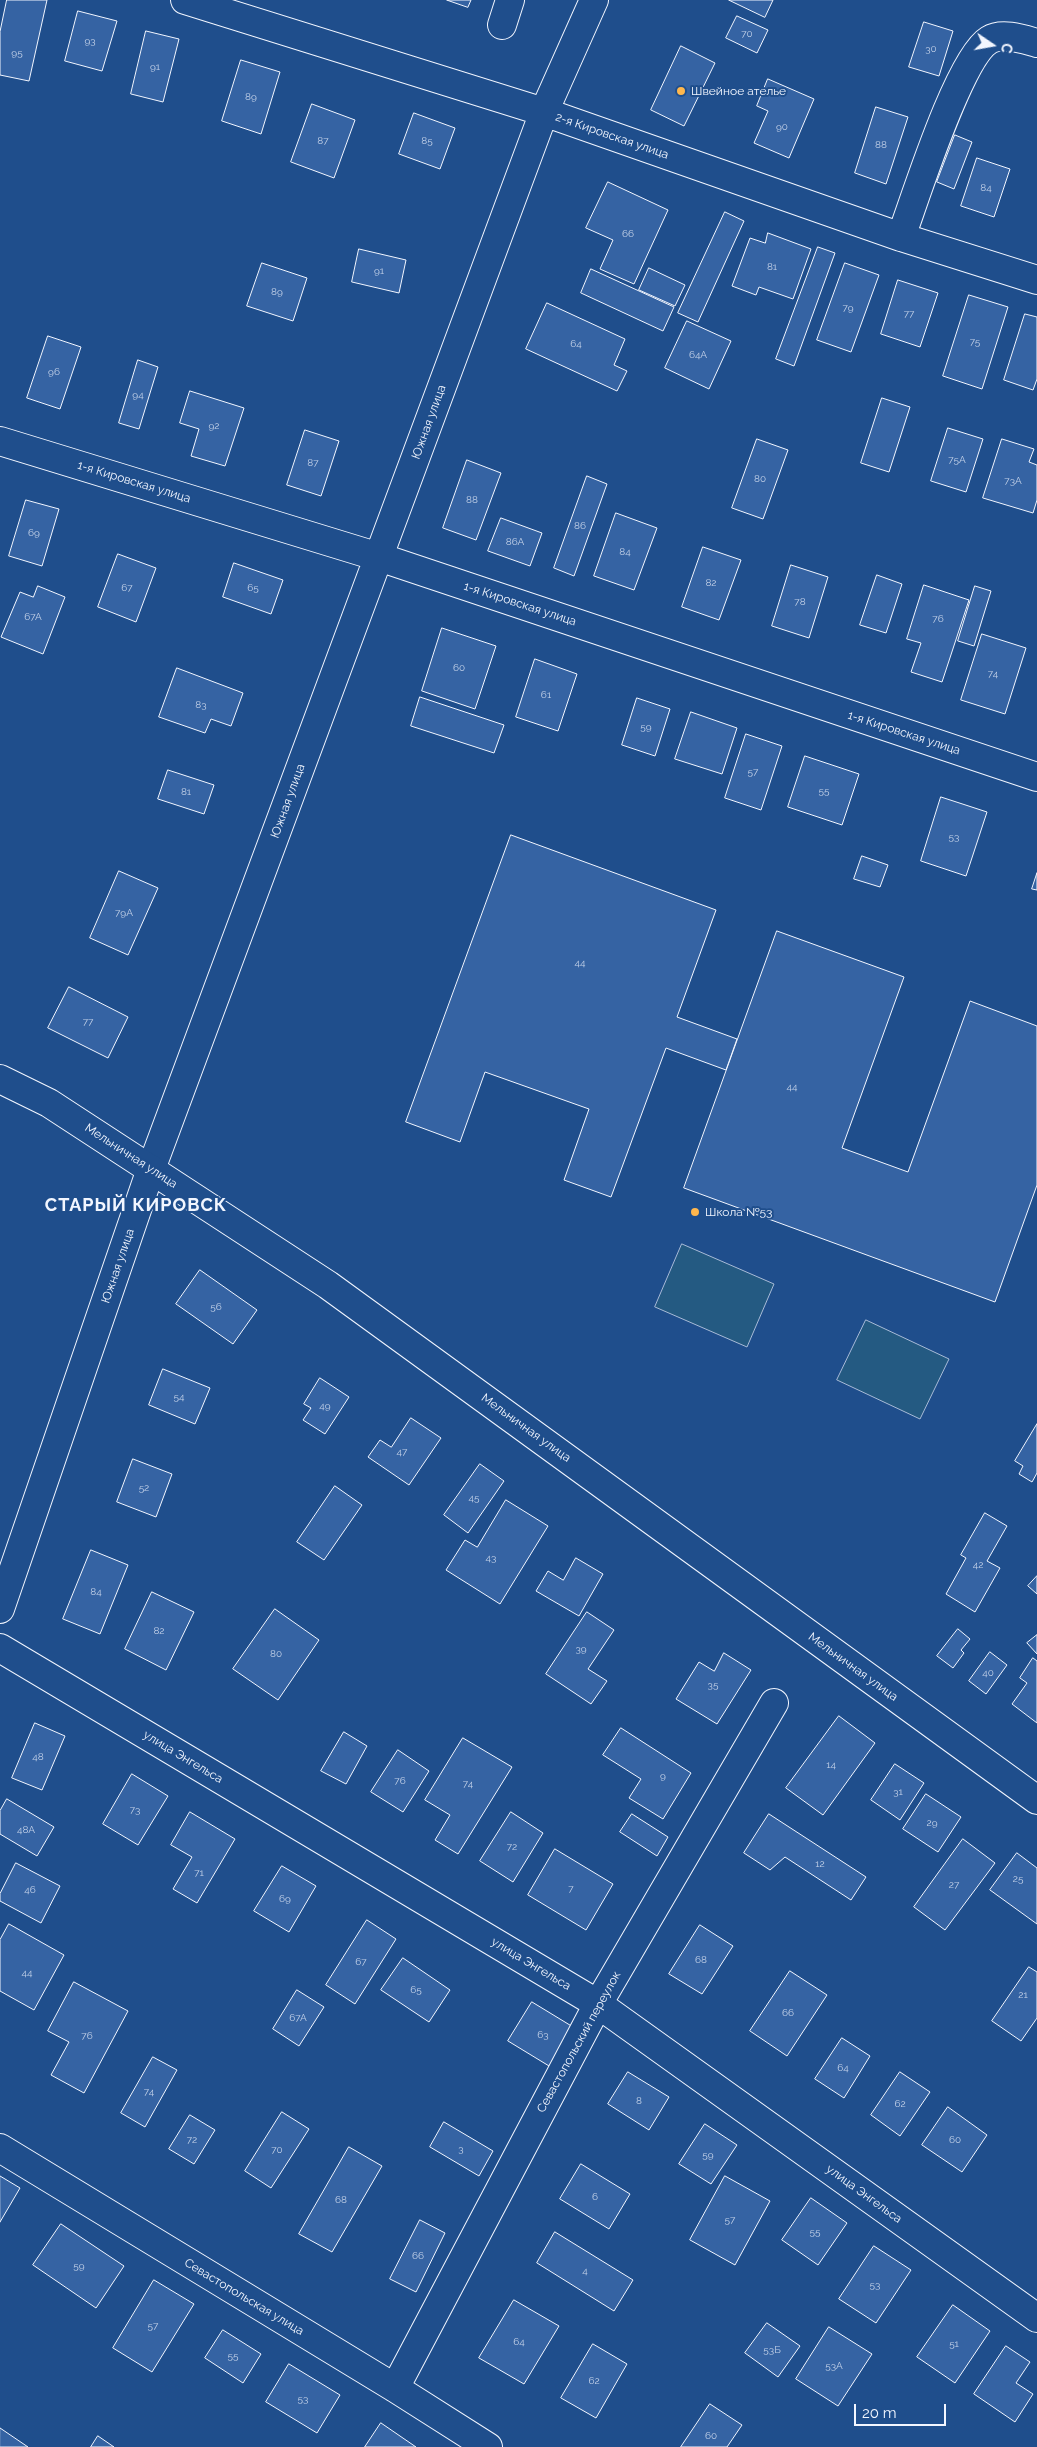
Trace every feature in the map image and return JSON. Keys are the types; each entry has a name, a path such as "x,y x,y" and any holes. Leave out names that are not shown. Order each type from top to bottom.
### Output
{"street":[{"name":"2-я Кировская улица","path":"185,0 544,112 901,237 1037,280"},
{"path":"502,26 510,0"},
{"name":"Южная улица","path":"0,1609 152,1168 544,112 594,0"},
{"path":"901,237 943,120 975,52 990,39 1007,36 1037,43"},
{"name":"1-я Кировская улица","path":"0,442 379,557 1037,777"},
{"name":"Мельничная улица","path":"0,1079 49,1103 152,1168 328,1284 1037,1800"},
{"name":"улица Энгельса","path":"0,1648 598,2004 1037,2318"},
{"name":"Севастопольский переулок","path":"395,2388 598,2004 774,1702"},
{"name":"Севастопольская улица","path":"0,2148 395,2388 488,2447"}],"shaded area":[{"path":"682,1244 774,1284 747,1347 655,1307"},
{"path":"866,1320 949,1359 920,1419 837,1380"}],"building":[{"path":"7,0 47,0 29,81 0,75 0,32"},
{"path":"447,0 471,0 468,7"},
{"path":"729,0 773,0 765,17"},
{"path":"78,11 117,21 102,71 65,61"},
{"path":"737,16 768,30 757,53 726,38"},
{"path":"924,22 953,31 939,76 909,67"},
{"path":"146,31 179,39 163,102 131,94"},
{"path":"681,46 715,63 684,126 651,110"},
{"path":"241,60 280,72 261,134 222,121"},
{"path":"768,79 814,99 789,158 754,143 768,111 757,106"},
{"path":"312,104 355,120 334,178 291,162"},
{"path":"876,107 908,117 886,184 855,173"},
{"path":"414,113 455,128 440,169 399,154"},
{"path":"955,135 972,142 954,189 937,182"},
{"path":"977,158 1010,169 994,217 961,206"},
{"path":"608,182 668,210 634,284 600,269 613,240 586,228"},
{"path":"725,212 744,221 698,322 678,313"},
{"path":"768,233 811,249 793,299 759,287 756,295 732,286 750,238 765,243"},
{"path":"818,247 835,253 794,366 776,359"},
{"path":"359,249 406,260 399,293 352,282"},
{"path":"262,263 307,278 293,321 247,306"},
{"path":"845,263 879,275 851,352 817,340"},
{"path":"649,268 685,285 675,306 639,290"},
{"path":"591,269 674,307 663,331 581,293"},
{"path":"898,280 938,293 920,347 881,334"},
{"path":"969,295 1008,307 982,389 943,376"},
{"path":"547,303 625,339 614,365 627,371 617,391 526,349"},
{"path":"1025,314 1037,317 1037,379 1033,390 1004,380"},
{"path":"687,321 731,341 709,389 665,368"},
{"path":"48,336 81,347 60,409 27,398"},
{"path":"138,360 158,367 139,429 119,423"},
{"path":"190,391 244,408 225,466 191,456 199,429 180,423"},
{"path":"882,398 910,407 889,472 861,463"},
{"path":"948,428 983,439 966,492 931,481"},
{"path":"305,430 339,441 321,496 287,485"},
{"path":"757,439 788,450 763,519 732,508"},
{"path":"1002,439 1034,449 1029,462 1037,465 1037,500 1033,513 983,498"},
{"path":"467,460 501,473 476,540 443,528"},
{"path":"587,476 607,484 574,576 554,568"},
{"path":"26,500 59,509 42,566 9,556"},
{"path":"616,513 657,528 634,590 594,576"},
{"path":"501,518 542,533 530,566 488,551"},
{"path":"703,547 741,560 719,620 682,607"},
{"path":"118,554 156,568 136,622 98,607"},
{"path":"234,563 283,580 271,614 223,597"},
{"path":"791,565 828,577 809,638 772,626"},
{"path":"877,575 902,584 886,633 860,625"},
{"path":"924,585 969,600 942,682 911,672 921,643 907,639"},
{"path":"38,586 65,597 43,654 1,637 20,592 33,597"},
{"path":"975,586 991,591 974,646 958,641"},
{"path":"442,628 496,646 475,709 422,691"},
{"path":"982,634 1026,648 1005,714 961,700"},
{"path":"535,659 577,674 558,731 516,717"},
{"path":"177,668 243,693 231,726 211,719 205,733 159,717"},
{"path":"420,697 504,725 494,753 411,726"},
{"path":"637,698 670,709 655,756 622,745"},
{"path":"691,712 737,728 722,774 675,759"},
{"path":"746,734 782,746 761,810 725,798"},
{"path":"805,756 859,774 842,825 788,807"},
{"path":"168,770 214,785 204,814 158,799"},
{"path":"941,797 987,812 966,876 921,861"},
{"path":"511,835 716,910 677,1017 737,1039 726,1070 666,1048 611,1197 564,1180 589,1109 485,1072 460,1142 406,1122"},
{"path":"862,856 888,865 880,887 854,879"},
{"path":"119,871 158,888 128,955 90,938"},
{"path":"1037,873 1037,890 1032,889"},
{"name":"Школа №53","path":"777,931 904,977 842,1148 908,1172 970,1001 1037,1026 1037,1185 995,1302 684,1188"},
{"path":"69,987 128,1017 108,1058 48,1028"},
{"path":"200,1270 257,1310 233,1344 176,1304"},
{"path":"163,1369 210,1388 195,1424 149,1405"},
{"path":"320,1378 349,1397 325,1434 303,1420 311,1408 304,1404"},
{"path":"411,1418 441,1438 409,1485 368,1457 380,1440 391,1447"},
{"path":"1037,1424 1037,1473 1032,1482 1019,1474 1023,1466 1015,1461"},
{"path":"133,1459 172,1474 156,1517 117,1502"},
{"path":"480,1464 504,1481 468,1533 444,1515"},
{"path":"335,1486 362,1505 324,1560 297,1542"},
{"path":"506,1500 548,1526 500,1604 446,1570 465,1540 477,1547"},
{"path":"985,1513 1007,1526 987,1561 1000,1568 975,1612 946,1594 966,1558 961,1555"},
{"path":"91,1550 128,1565 100,1634 63,1619"},
{"path":"576,1558 603,1574 579,1616 536,1591 548,1571 563,1580"},
{"path":"1037,1576 1037,1594 1028,1586"},
{"path":"152,1592 194,1612 166,1670 125,1649"},
{"path":"275,1609 319,1640 278,1700 233,1669"},
{"path":"587,1612 614,1630 588,1669 607,1681 591,1704 546,1674"},
{"path":"958,1629 970,1639 961,1650 964,1653 953,1668 937,1656"},
{"path":"1037,1635 1037,1654 1027,1643"},
{"path":"990,1652 1007,1665 986,1694 969,1681"},
{"path":"724,1653 751,1670 717,1724 676,1699 699,1662 714,1671"},
{"path":"1033,1658 1037,1661 1037,1723 1012,1704 1027,1683 1020,1678"},
{"path":"839,1716 875,1743 823,1815 786,1788"},
{"path":"35,1723 65,1736 42,1790 12,1778"},
{"path":"621,1728 691,1773 663,1819 629,1798 641,1779 603,1755"},
{"path":"344,1732 367,1746 346,1784 321,1771"},
{"path":"463,1738 512,1767 458,1854 435,1840 450,1815 425,1800"},
{"path":"398,1750 429,1771 403,1812 371,1792"},
{"path":"895,1764 924,1783 900,1820 871,1800"},
{"path":"132,1774 168,1796 138,1845 103,1824"},
{"path":"926,1794 961,1817 938,1852 903,1829"},
{"path":"7,1799 54,1827 37,1856 0,1834 0,1811"},
{"path":"190,1812 235,1839 197,1903 173,1889 192,1857 171,1845"},
{"path":"511,1812 543,1833 513,1882 480,1861"},
{"path":"632,1814 668,1837 657,1856 620,1832"},
{"path":"769,1814 866,1877 851,1900 785,1857 770,1870 744,1853"},
{"path":"963,1839 995,1863 945,1930 914,1907"},
{"path":"555,1849 613,1884 586,1930 528,1895"},
{"path":"1017,1853 1037,1868 1037,1924 990,1890"},
{"path":"16,1863 60,1886 41,1923 0,1901 0,1894"},
{"path":"282,1866 316,1886 289,1932 254,1911"},
{"path":"367,1920 396,1939 355,2004 326,1985"},
{"path":"9,1924 64,1955 34,2010 0,1991 0,1940"},
{"path":"700,1925 733,1946 702,1994 669,1974"},
{"path":"403,1958 450,1990 429,2022 381,1990"},
{"path":"1029,1967 1037,1972 1037,2018 1021,2041 992,2021"},
{"path":"790,1971 827,1995 787,2056 750,2031"},
{"path":"74,1982 128,2011 84,2093 51,2075 69,2042 48,2031"},
{"path":"297,1990 324,2007 299,2046 273,2029"},
{"path":"532,2002 578,2030 554,2069 508,2041"},
{"path":"842,2038 870,2056 844,2098 815,2079"},
{"path":"153,2057 177,2070 145,2127 121,2113"},
{"path":"628,2072 669,2097 649,2130 608,2104"},
{"path":"900,2072 930,2092 900,2136 871,2115"},
{"path":"948,2107 987,2135 962,2172 922,2145"},
{"path":"282,2112 309,2129 271,2188 245,2171"},
{"path":"190,2115 215,2130 194,2164 169,2149"},
{"path":"444,2122 493,2151 479,2176 430,2147"},
{"path":"705,2124 737,2145 711,2184 679,2164"},
{"path":"349,2147 382,2166 332,2252 299,2234"},
{"path":"581,2164 630,2194 609,2229 560,2199"},
{"path":"0,2176 20,2188 0,2222"},
{"path":"725,2176 770,2201 735,2265 690,2240"},
{"path":"811,2198 847,2223 818,2265 782,2240"},
{"path":"420,2220 445,2233 416,2292 390,2279"},
{"path":"61,2224 124,2266 96,2308 33,2265"},
{"path":"555,2232 633,2280 614,2311 537,2263"},
{"path":"874,2246 911,2270 876,2323 839,2299"},
{"path":"154,2280 194,2304 152,2372 113,2348"},
{"path":"514,2300 559,2326 524,2384 479,2358"},
{"path":"953,2305 990,2331 955,2383 917,2357"},
{"path":"767,2323 800,2346 778,2377 745,2353"},
{"path":"829,2327 872,2354 838,2406 796,2379"},
{"path":"223,2330 261,2354 243,2383 205,2358"},
{"path":"593,2344 627,2364 596,2418 561,2398"},
{"path":"1006,2346 1030,2362 1016,2383 1033,2394 1015,2422 974,2394"},
{"path":"289,2364 340,2395 317,2433 266,2402"},
{"path":"710,2404 742,2425 727,2447 681,2447"},
{"path":"381,2423 416,2447 365,2447"},
{"path":"0,2428 28,2447 0,2447"},
{"path":"98,2436 114,2447 91,2447"}],"place":[{"name":"Швейное ателье","path":"681,91"},
{"name":"Школа №53","path":"695,1212"}],"district":[{"name":"СТАРЫЙ КИРОВСК","path":"136,1206"}]}
